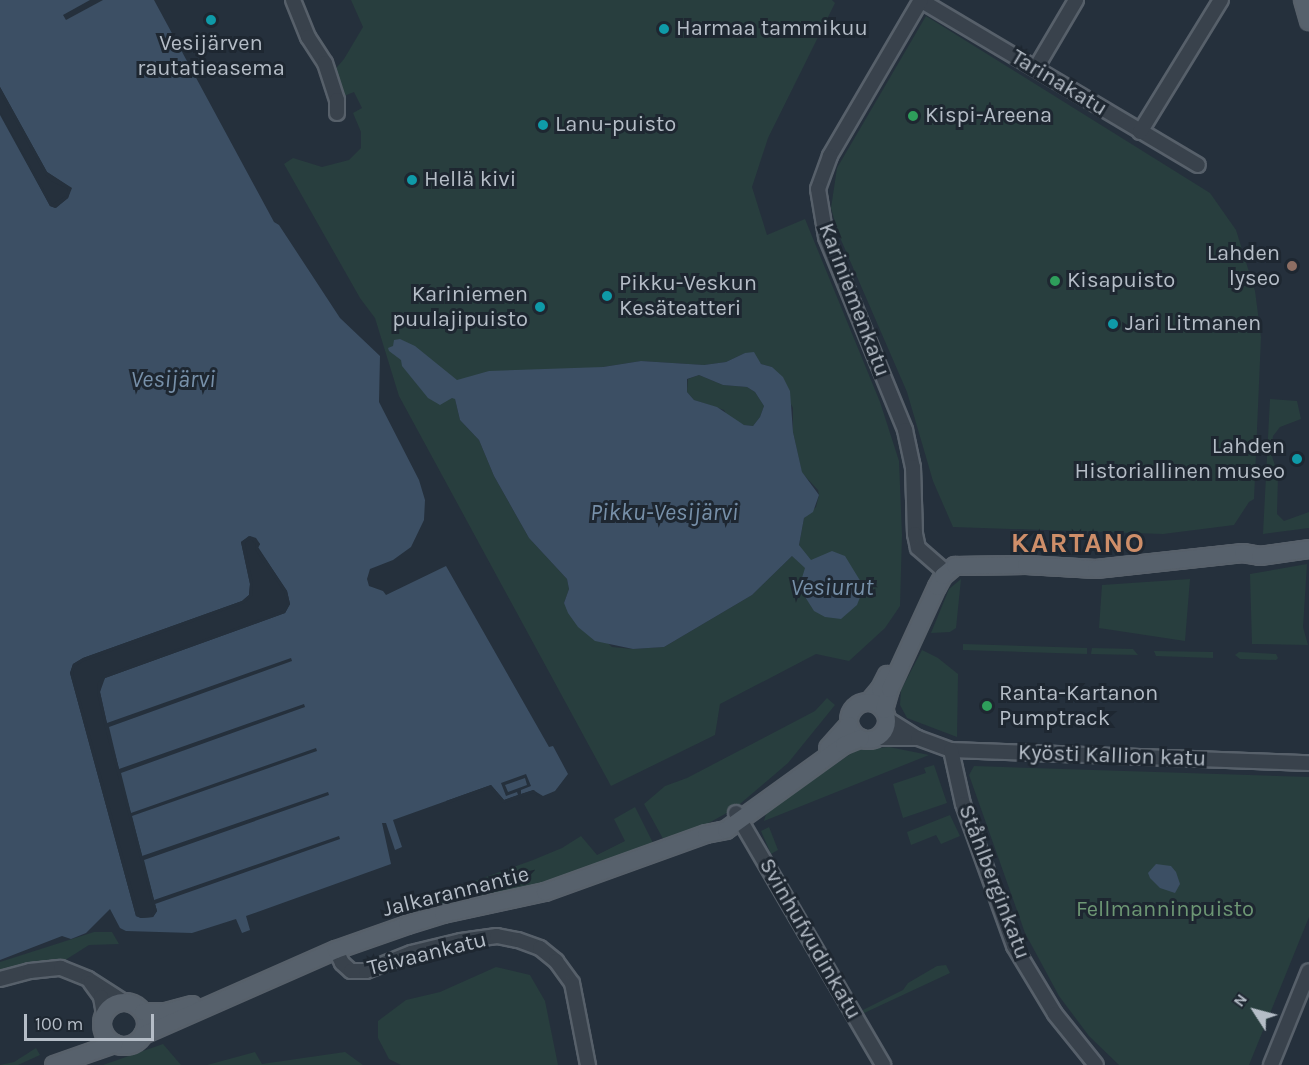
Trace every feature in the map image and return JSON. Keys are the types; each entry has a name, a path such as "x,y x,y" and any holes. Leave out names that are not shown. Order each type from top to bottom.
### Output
{"main road":[{"path":"1303,0 1309,21"},
{"path":"1243,553 1257,546 1309,539"},
{"path":"943,570 959,565 1096,569 1243,553 1260,556 1309,549"},
{"path":"943,570 890,689 884,730 869,738 849,725 852,710 857,705 869,702 880,689 948,559 965,556 1096,560 1119,565"},
{"path":"869,702 885,715"},
{"name":"Jalkarannantie","path":"143,1035 336,950 443,914 545,892 706,834 726,830 738,817 832,745 849,725"},
{"name":"Jalkarannantie","path":"738,817 844,746 869,738"},
{"name":"Jalkarannantie","path":"142,1012 166,1011 220,1000"},
{"path":"123,1002 133,1004 142,1012 146,1024 143,1035 130,1046 114,1044 62,1062 103,1020 112,1005 123,1002"},
{"path":"103,1020 105,1036 114,1044"}],"street":[{"path":"293,0 308,37 326,63 337,100 338,113"},
{"name":"Tarinakatu","path":"921,0 1198,165"},
{"name":"Kariniemenkatu","path":"921,0 830,156 818,189 826,237 905,430 913,467 915,534 918,548 943,570"},
{"path":"1036,68 1077,0"},
{"path":"1140,132 1221,0"},
{"name":"Kyösti Kallion katu","path":"885,715 918,738 951,750 1309,763"},
{"name":"Kyösti Kallion katu","path":"869,738 918,738"},
{"name":"Ståhlberginkatu","path":"951,750 963,804 1014,945 1055,1014 1096,1065"},
{"name":"Svinhufvudinkatu","path":"738,817 883,1065"},
{"name":"Teivaankatu","path":"336,950 342,963 351,971 366,971 411,953 461,941 497,936 540,948 556,960 572,983 588,1065"},
{"path":"0,979 51,968 72,971 123,1002"},
{"path":"1270,1065 1309,971"},
{"path":"88,979 101,997 103,1020"}],"green space":[{"path":"351,0 832,0 835,3 768,138 752,187 767,235 805,219 880,402 899,461 902,535 900,606 885,628 849,661 816,654 720,704 715,735 611,786 399,396 375,318 360,298 284,164 293,158 322,167 349,160 361,148 361,132 353,113 362,108 354,92 344,96 331,74 344,59 363,27","holes":["745,353 761,364 772,367 793,408 793,432 802,473 818,490 816,507 804,518 799,545 802,550 792,556 752,595 664,647 633,649 612,647 564,603 569,589 567,579 529,538 494,476 479,440 460,420 455,399 641,361 704,365 726,362"]},
{"name":"Kisapuisto","path":"926,16 1210,193 1236,230 1255,291 1261,337 1254,499 1249,502 1234,525 1163,534 953,527 933,481 907,392 838,233 831,208 837,168"},
{"path":"699,375 723,385 747,387 755,392 764,406 753,426 744,425 727,416 724,410 694,400 687,392 688,379"},
{"path":"1270,399 1297,401 1301,419 1280,427 1273,436 1271,453 1278,475 1277,514 1284,521 1309,512 1309,528 1263,534"},
{"path":"1307,564 1303,627 1308,645 1252,644 1250,574"},
{"path":"961,579 956,628 950,632 931,633 949,589"},
{"path":"1190,579 1185,641 1099,628 1102,585"},
{"path":"963,644 1087,648 1087,654 963,650"},
{"path":"1092,648 1133,649 1138,655 1091,654"},
{"path":"922,650 938,658 958,674 957,737 907,718 900,705 901,690"},
{"path":"1154,651 1213,652 1213,658 1156,656"},
{"path":"1239,652 1276,654 1278,658 1276,660 1240,659 1235,655"},
{"path":"827,698 835,705 788,763 734,809 667,846 644,804 665,786 687,778 815,711"},
{"path":"889,747 929,755 764,821 766,814 777,805 856,750"},
{"path":"934,765 947,803 903,818 893,784 926,773 924,768"},
{"name":"Fellmanninpuisto","path":"974,766 1309,777 1309,917 1249,1065 1119,1065 1089,1036 1059,996 1025,933 969,775"},
{"path":"635,807 655,847 524,890 412,913 408,905 533,860 562,848 581,836 597,855 625,841 614,819"},
{"path":"950,815 960,836 941,844 936,835 911,845 907,832"},
{"path":"769,827 778,850 771,854 761,831"},
{"path":"94,932 112,932 119,944 89,945 62,962 0,973 0,962"},
{"path":"946,965 950,973 862,1014 863,1010 903,990 908,983 937,966"},
{"path":"496,967 530,975 545,1001 558,1065 401,1065 389,1059 378,1038 378,1021 406,1000 440,992"},
{"path":"163,1044 181,1065 103,1065"},
{"path":"36,1048 40,1055 18,1065 0,1065 14,1062"},
{"path":"255,1052 262,1064 345,1052 363,1065 207,1065"}],"water":[{"name":"Vesijärvi","path":"0,0 154,0 274,222 279,225 340,318 380,356 379,402 419,480 425,500 424,520 411,547 393,560 370,569 367,579 369,586 383,591 386,595 446,566 549,747 553,746 568,774 555,791 543,796 533,790 504,800 491,785 393,820 402,847 395,850 386,823 382,823 391,864 246,916 250,930 242,933 236,919 192,933 126,931 120,928 110,909 86,933 71,939 62,936 0,960 0,115 50,206 56,208 68,198 71,188 47,172 0,87","holes":["249,536 260,544 258,547 287,591 290,604 285,613 105,678 101,684 100,692 107,724 157,911 153,917 141,918 136,916 70,673 73,664 83,658 242,601 249,595 250,584 241,542"]},
{"name":"Pikku-Vesijärvi","path":"400,339 415,346 457,380 489,371 603,367 641,361 704,365 726,362 745,353 754,352 761,364 772,367 783,377 790,391 793,432 802,472 819,495 813,512 804,518 799,545 811,560 832,551 845,556 864,587 857,605 841,619 825,617 814,611 802,592 801,581 805,568 792,556 752,595 664,647 633,649 595,641 578,627 568,613 564,603 569,589 567,579 529,538 494,476 479,440 460,420 455,399 452,398 440,405 428,398 402,366 401,360 389,351 388,348 393,346 394,340","holes":["699,375 723,385 747,387 755,392 764,406 753,426 744,425 717,407 694,400 687,392 687,379"]},
{"path":"1156,864 1171,866 1176,872 1180,884 1175,893 1160,888 1150,878 1148,873"}],"pier":[{"path":"90,0 103,0 66,20 63,15"},
{"path":"0,87 47,172 72,188 68,198 55,208 50,206 0,112 52,204 66,196 68,189 51,181 44,173 0,93"},
{"path":"250,536 256,538 260,544 258,548 287,591 290,604 285,613 105,678 100,692 107,723 291,658 292,661 109,727 119,769 304,704 305,707 121,773 131,813 316,748 317,751 132,816 142,856 328,792 329,795 144,860 154,900 339,836 340,839 155,904 157,911 153,917 141,918 136,916 70,673 73,664 83,658 242,601 249,595 250,584 241,542","holes":["250,539 256,544 255,549 284,592 287,603 283,611 104,675 98,683 97,692 104,724 154,910 151,915 141,915 73,673 75,666 244,603 252,596 253,584 245,543"]},
{"path":"526,774 531,786 521,790 521,794 534,790 540,797 533,793 503,803 490,788 447,804 446,801 491,785 504,800 518,795 517,792 506,796 501,783","holes":["525,778 527,785 508,792 505,785"]}],"place":[{"name":"Vesijärven rautatieasema","path":"211,20"},
{"name":"Harmaa tammikuu","path":"664,29"},
{"name":"Kispi-Areena","path":"913,116"},
{"name":"Lanu-puisto","path":"543,125"},
{"name":"Hellä kivi","path":"412,180"},
{"name":"Lahden lyseo","path":"1292,266"},
{"name":"Kisapuisto","path":"1055,281"},
{"name":"Pikku-Veskun Kesäteatteri","path":"607,296"},
{"name":"Kariniemen puulajipuisto","path":"540,307"},
{"name":"Jari Litmanen","path":"1113,324"},
{"name":"Lahden Historiallinen museo","path":"1297,459"},
{"name":"Ranta-Kartanon Pumptrack","path":"987,706"}],"district":[{"name":"KARTANO","path":"1078,543"}],"water label":[{"name":"Vesiurut","path":"832,588"}]}
